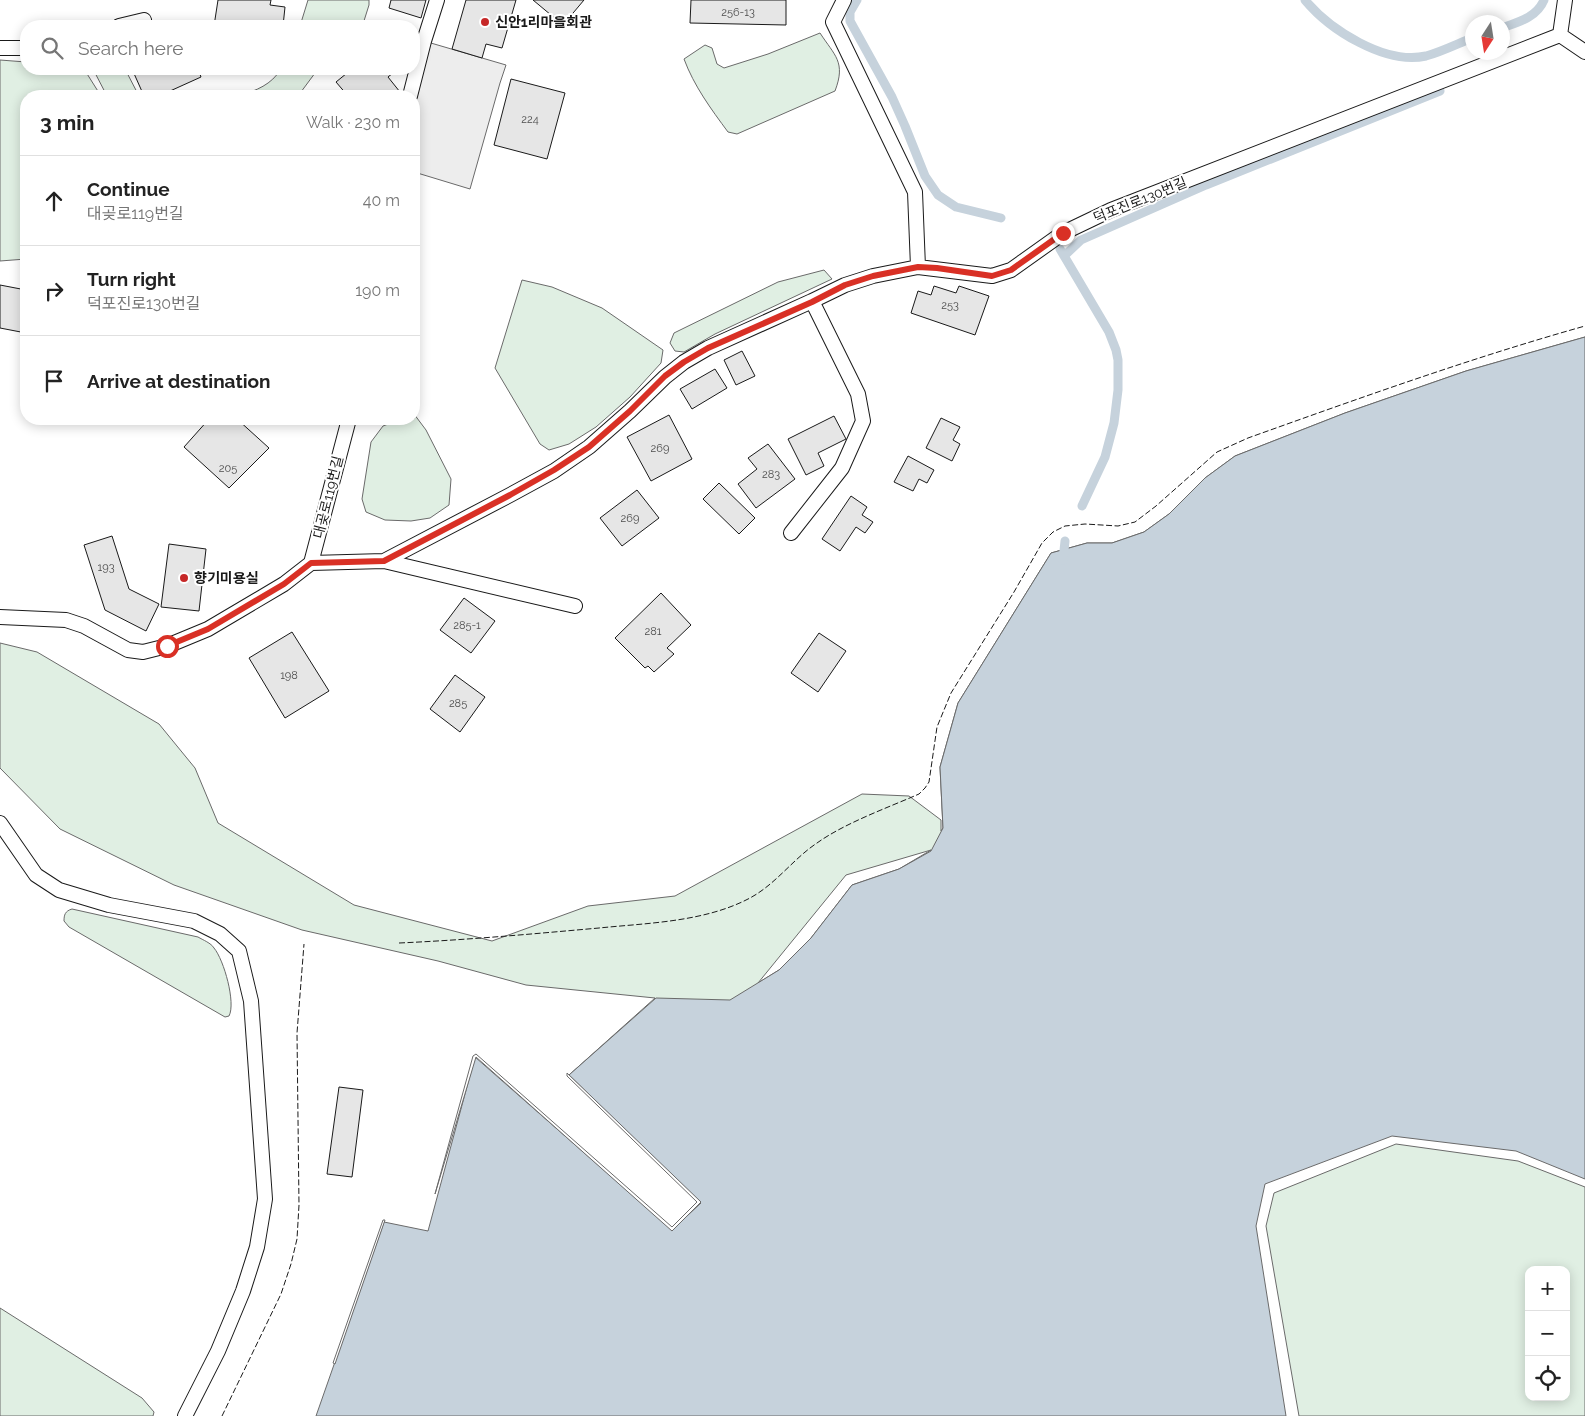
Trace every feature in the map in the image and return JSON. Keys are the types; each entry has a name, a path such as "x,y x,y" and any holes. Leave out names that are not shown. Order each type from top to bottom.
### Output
{"lane":[{"path":"420,57 437,0"},
{"path":"844,0 832,22 915,192 918,267"},
{"path":"1564,0 1560,35 1585,52"},
{"name":"덕포진로130번길","path":"311,563 384,561 561,466 589,447 630,411 665,376 684,362 708,348 812,302 845,285 873,276 918,267 992,276 1011,270 1063,233 1111,210 1560,35"},
{"path":"0,48 20,48"},
{"path":"412,90 415,75"},
{"path":"791,533 842,468 863,421 858,394 812,302"},
{"name":"대곶로119번길","path":"311,563 347,425"},
{"path":"384,561 574,606"},
{"path":"0,617 66,620 84,626 128,650 143,652 167,646 208,629 284,584 311,563"},
{"path":"0,823 36,875 58,890 109,905 194,921 220,934 239,951 251,1001 264,1199 257,1247 243,1291 218,1351 185,1416"}],"green space":[{"path":"308,0 369,0 364,20 302,20"},
{"path":"820,33 834,54 839,66 835,91 737,134 728,132 715,115 698,88 684,59 705,45 712,48 717,64 724,68 768,54"},
{"path":"0,60 20,62 20,75 88,75 97,90 20,90 20,259 0,261"},
{"path":"96,75 128,75 136,90 104,90"},
{"path":"277,75 314,75 302,90 256,90"},
{"path":"824,270 832,279 715,334 684,352 675,351 670,343 674,333 778,282"},
{"path":"522,280 552,287 602,308 663,350 661,363 630,397 596,427 569,444 549,450 540,444 495,368"},
{"path":"1585,337 880,969 569,1075 655,998 526,985 438,961 302,930 174,885 60,829 0,768 0,643 37,652 159,724 195,768 218,823 354,905 492,941 588,906 675,896 862,794 909,796 941,820 941,831 943,828 940,767 958,703 1051,553 1087,543 1112,543 1144,532 1169,514 1205,478 1235,456 1345,413 1466,371","holes":["931,850 899,869 852,885 811,938 779,970 758,983 846,875"]},
{"path":"420,422 426,430 451,479 449,505 430,518 411,521 385,520 366,512 362,499 371,442 383,426 420,425"},
{"path":"72,909 198,937 209,943 218,954 225,971 231,1002 229,1016 225,1017 69,927 64,921 64,917 66,912"},
{"path":"1396,1144 1518,1161 1585,1187 1585,1416 1299,1416 1266,1226 1274,1193"},
{"path":"0,1308 142,1398 154,1412 153,1416 0,1416"}],"shaded area":[{"path":"424,41 506,65 470,189 420,174 420,90 415,90 418,75 420,75"},
{"path":"1585,337 1585,1179 1516,1151 1392,1136 1265,1184 1256,1226 1286,1416 316,1416 384,1222 428,1231 475,1057 672,1230 701,1203 569,1075 656,998 730,1000 779,970 811,938 852,885 899,869 931,851 943,828 940,767 958,703 1051,553 1087,543 1112,543 1144,532 1169,514 1205,478 1235,456 1345,413 1466,371"}],"pier":[{"path":"476,1054 672,1227 697,1202 567,1076 567,1073 701,1202 672,1231 476,1057 435,1194 473,1056"},
{"path":"383,1220 385,1220 335,1364 333,1363"}],"building":[{"path":"218,0 271,0 270,5 285,7 284,20 215,20"},
{"path":"391,0 426,0 421,18 389,8"},
{"name":"신안1리마을회관","path":"466,0 516,0 502,48 486,44 482,58 452,49"},
{"path":"533,0 584,0 563,25"},
{"path":"691,0 786,0 786,25 690,23"},
{"path":"135,75 200,75 201,77 172,90 141,90"},
{"path":"345,75 390,75 388,77 398,90 343,90 336,82"},
{"path":"511,79 565,93 547,159 494,145"},
{"path":"0,285 20,289 20,332 0,328"},
{"path":"934,286 956,293 959,286 989,296 975,335 911,313 918,291 931,295"},
{"path":"742,351 755,376 736,385 724,360"},
{"path":"715,369 727,388 692,409 680,389"},
{"path":"669,415 692,459 651,481 627,437"},
{"path":"834,416 846,439 818,453 824,466 806,475 788,439"},
{"path":"941,418 960,427 953,440 960,444 952,461 926,448"},
{"path":"204,425 244,425 269,448 229,488 184,447"},
{"path":"768,444 795,479 756,508 738,484 757,469 748,458"},
{"path":"908,456 934,470 927,483 919,479 913,491 894,482"},
{"path":"719,483 755,518 739,534 703,499"},
{"path":"637,490 659,518 622,546 600,518"},
{"path":"851,496 867,507 862,515 873,522 865,533 856,527 840,551 822,539"},
{"path":"112,536 129,589 159,604 146,631 105,610 84,545"},
{"name":"향기미용실","path":"169,544 206,549 199,611 161,607"},
{"path":"661,593 691,625 667,648 674,654 654,672 648,666 645,668 615,638"},
{"path":"464,598 495,621 471,653 440,630"},
{"path":"292,632 329,691 285,718 249,658"},
{"path":"819,633 846,651 818,692 791,673"},
{"path":"455,675 485,697 460,732 430,709"},
{"path":"339,1087 363,1090 352,1177 327,1174"}],"waterway":[{"path":"857,0 850,12 850,21 892,97 925,176 938,195 956,207 1001,218"},
{"path":"1305,0 1329,23 1343,33 1360,43 1393,55 1426,56 1465,41"},
{"path":"1510,25 1532,15 1544,0"},
{"path":"1064,256 1081,240 1206,185 1440,91"},
{"path":"1060,249 1109,332 1118,360 1118,390 1114,423 1105,457 1082,506"},
{"path":"1063,560 1065,541"}],"fence":[{"path":"399,943 499,937 656,923 714,912 750,898 768,886 808,849 828,836 866,816 919,794 925,788 929,782 937,727 951,693 1042,543 1053,532 1065,526 1085,524 1118,526 1135,522 1217,452 1248,438 1458,365 1585,326"},
{"path":"222,1416 281,1294 297,1239 299,1205 297,1033 304,944"}],"place":[{"name":"신안1리마을회관","path":"485,22"},
{"name":"향기미용실","path":"184,578"}],"route":[{"path":"167,646 208,629 284,584 311,563 384,561 510,495 589,447 630,411 665,376 708,348 812,302 845,285 873,276 918,267 992,276 1011,270 1063,233"}]}
